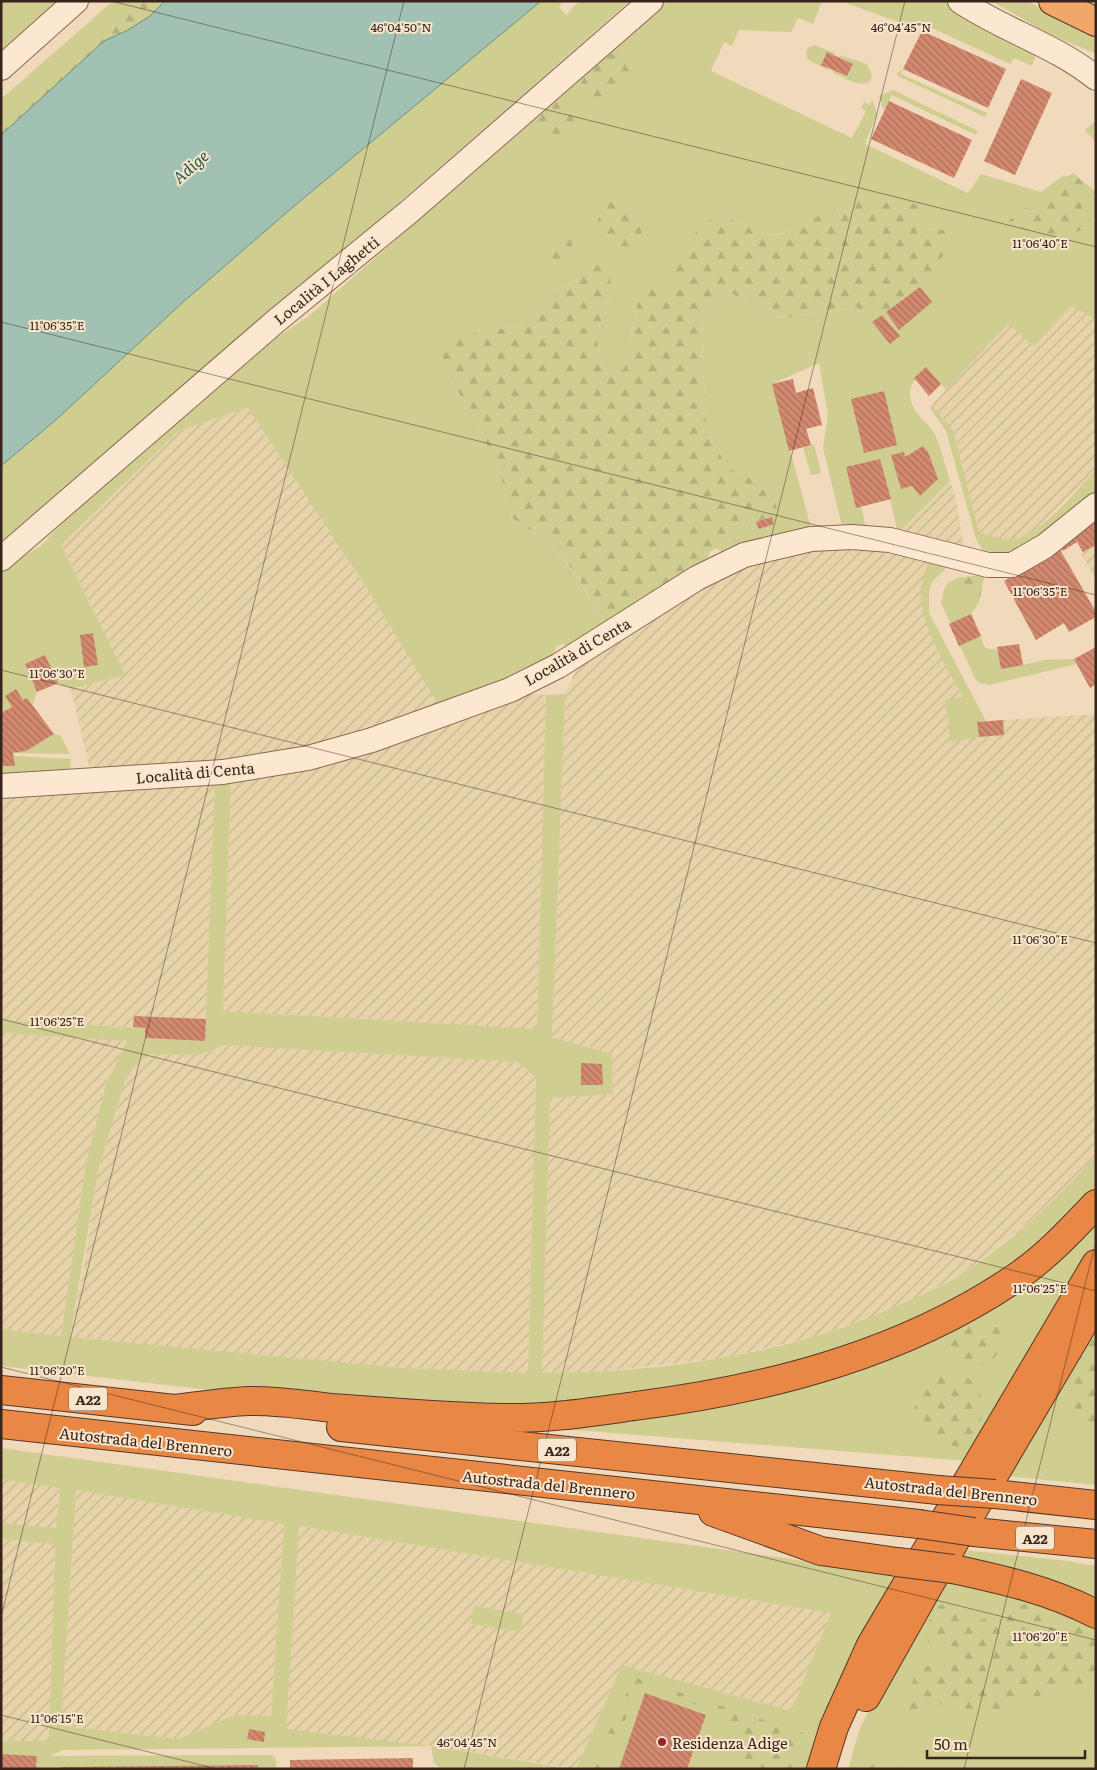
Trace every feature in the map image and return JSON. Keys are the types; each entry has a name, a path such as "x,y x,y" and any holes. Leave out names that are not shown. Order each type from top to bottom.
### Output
{"highway":[{"path":"1052,1 1096,22"},
{"path":"176,1409 250,1400 412,1414 506,1418 555,1416 675,1401 748,1388 859,1356 915,1334 969,1307 1022,1273 1067,1235 1096,1204"},
{"path":"821,1769 834,1727 872,1645 1096,1264"},
{"path":"840,1769 855,1723 873,1683 1096,1302"},
{"name":"Autostrada del Brennero","path":"1,1390 938,1490 1096,1505"},
{"name":"Autostrada del Brennero","path":"1,1424 1096,1544"},
{"path":"672,1497 821,1551 953,1569 1027,1586 1063,1597 1096,1614"}],"street":[{"path":"1,68 76,1"},
{"name":"Località I Laghetti","path":"1,559 276,321 410,211 651,1"},
{"path":"960,1 999,24 1061,54 1094,77"},
{"name":"Località di Centa","path":"1,786 223,772 308,758 372,740 510,690 558,666 698,578 744,555 811,539 852,536 890,540 988,565 1012,565 1045,546 1096,505"}],"shaded area":[{"path":"1072,306 1096,320 1096,470 1035,531 1015,539 996,539 979,532 953,430 932,405 1009,323"},
{"path":"248,408 366,587 438,704 308,747 247,759 90,771 71,689 125,675 61,545 178,431"},
{"path":"950,481 956,499 964,549 898,533"},
{"path":"846,542 929,558 921,592 923,611 938,648 963,697 979,737 1004,735 1003,720 1096,714 1096,1155 1065,1191 1017,1232 960,1276 880,1315 808,1338 724,1358 595,1372 542,1373 550,1098 613,1094 612,1054 552,1037 565,694 580,661 742,563"},
{"path":"1096,545 1096,579 1081,554"},
{"path":"522,693 546,695 537,1029 223,1011 231,777"},
{"path":"215,781 206,1019 134,1016 133,1027 1,1020 1,796"},
{"path":"1,1033 127,1041 106,1084 86,1163 61,1336 1,1329"},
{"path":"224,1045 518,1062 536,1078 528,1373 403,1368 70,1337 84,1265 99,1167 125,1081 137,1063 152,1054 198,1055"},
{"path":"1,1479 60,1487 56,1529 1,1523"},
{"path":"76,1490 284,1524 271,1717 234,1715 179,1739 61,1726"},
{"path":"298,1526 831,1613 791,1711 622,1665 576,1769 432,1746 285,1729"},
{"path":"1,1539 55,1544 49,1742 1,1741"}],"green space":[{"path":"1,1 60,1 1,54"},
{"path":"113,1 165,1 104,41 1,135 1,99"},
{"path":"132,1 165,1 150,16 128,30 104,41 1,135 1,116"},
{"path":"541,1 563,1 559,7 566,15 579,1 630,1 1,550 1,466 58,418 182,303 293,207"},
{"path":"667,1 822,1 813,24 798,18 791,32 739,30 732,46 724,42 711,71 852,138 866,111 861,108 864,102 870,105 872,99 877,114 865,144 968,193 981,174 1041,192 1064,175 1066,177 1073,173 1096,192 1096,320 1072,306 1034,346 1008,324 946,390 926,367 915,380 910,392 910,398 912,405 932,429 937,439 950,481 898,533 890,499 861,506 867,532 843,530 823,448 828,415 819,363 772,384 812,531 783,533 722,552 756,522 772,517 772,488 727,467 706,428 701,318 729,292 772,316 792,317 855,307 868,315 882,315 920,287 945,230 923,229 898,200 873,205 772,236 720,215 683,252 666,298 640,291 624,369 604,374 596,335 610,295 589,266 573,283 556,289 520,326 456,336 446,374 473,414 500,473 512,518 546,541 573,571 605,623 569,646 561,644 556,647 554,655 520,673 438,704 366,587 248,408 178,431 61,545 125,675 71,689 57,683 37,692 32,705 27,698 1,713 1,569 41,546 80,503 241,361 309,316"},
{"path":"840,1 945,1 984,26 1035,50 1035,58 1032,66 1014,58 1010,64 919,22 915,28"},
{"path":"992,1 1027,1 1096,36 1096,54 1047,33"},
{"path":"814,45 835,53 834,55 827,53 821,64 828,68 827,70 807,59 806,51"},
{"path":"617,52 632,61 633,71 631,79 626,86 611,95 593,98 584,97 581,83 587,73 600,60"},
{"path":"840,55 867,64 872,75 870,81 861,84 856,83 832,72 833,70 847,76 853,64 839,57"},
{"path":"903,69 901,74 987,113 985,117 896,74"},
{"path":"893,90 978,131 976,135 892,95 884,111 879,96"},
{"path":"559,96 573,98 580,117 574,130 567,134 558,135 548,133 537,127 537,115"},
{"path":"1096,121 1096,143 1085,130"},
{"path":"1073,173 1084,185 1090,199 1091,214 1086,230 1059,233 1043,238 1008,221"},
{"path":"857,197 866,197 873,205 898,200 924,206 923,229 945,230 953,234 953,242 920,287 882,315 868,315 855,307 792,317 772,316 729,292 701,318 706,428 727,467 772,488 777,510 772,517 756,522 722,552 716,548 710,552 707,561 605,623 573,570 546,541 512,518 500,473 473,414 446,374 442,352 456,336 520,326 556,289 573,283 589,266 605,265 611,273 610,295 596,335 604,374 624,369 640,291 651,284 666,297 673,274 684,249 699,228 709,220 720,215 772,236 784,233"},
{"path":"607,203 626,204 633,209 643,227 641,234 633,244 621,249 601,245 597,233 597,223 600,214"},
{"path":"566,234 572,241 574,257 561,264 546,254 548,243"},
{"path":"932,405 953,430 979,532 1004,539 1024,536 1035,530 1057,511 1096,470 1096,496 1026,552 986,556 976,539 946,431 930,408"},
{"path":"814,444 821,473 811,475 803,447"},
{"path":"929,558 955,565 946,568 933,581 929,590 929,613 986,721 977,722 979,737 951,742 945,700 963,697 936,646 925,619 921,592"},
{"path":"981,575 984,577 980,598 957,586 953,588 944,601 943,593 949,583 961,578"},
{"path":"959,577 984,577 979,602 971,614 985,648 998,650 997,647 1019,644 1023,665 1045,660 1074,659 1077,664 989,685 980,683 975,679 941,603 947,584"},
{"path":"565,694 552,1037 612,1054 613,1094 550,1098 542,1373 638,1369 686,1363 734,1356 827,1332 873,1316 939,1287 961,1275 1033,1220 1096,1155 1096,1192 1085,1204 973,1299 781,1377 553,1409 289,1399 1,1366 1,1329 61,1336 86,1163 106,1084 127,1041 1,1033 1,1020 145,1028 145,1038 205,1041 215,781 231,777 223,1011 537,1029 546,695","holes":["224,1045 518,1062 536,1078 528,1373 403,1368 70,1337 99,1167 125,1081 137,1063 152,1054 198,1055"]},
{"path":"54,734 60,735 70,754 13,753 26,751"},
{"path":"13,756 71,759 70,773 1,781 1,766 15,766"},
{"path":"1096,1214 1096,1243 968,1461 562,1429 838,1373"},
{"path":"1096,1319 1096,1485 1006,1476"},
{"path":"967,1325 1003,1327 1003,1347 988,1365 962,1361 952,1354 944,1342"},
{"path":"1096,1331 1096,1434 1080,1428 1068,1410 1073,1392 1073,1374 1089,1338"},
{"path":"942,1373 967,1377 980,1390 982,1415 975,1436 961,1448 923,1438 912,1421 915,1406 921,1393 930,1382"},
{"path":"1,1448 904,1575 815,1769 687,1769 706,1715 646,1694 620,1769 576,1769 622,1665 791,1711 831,1613 299,1526 286,1729 432,1746 571,1769 441,1769 434,1762 431,1746 63,1750 50,1756 272,1755 276,1759 276,1769 258,1769 258,1765 36,1769 37,1756 1,1754 1,1741 49,1741 55,1544 1,1539 1,1523 56,1528 60,1488 1,1479","holes":["76,1490 284,1524 271,1716 234,1715 179,1739 61,1726"]},
{"path":"964,1550 1068,1561 1096,1566 1096,1602 957,1562"},
{"path":"946,1580 985,1585 1096,1625 1096,1769 848,1769 859,1731 875,1697"},
{"path":"1030,1603 1052,1610 1051,1620 1057,1625 1078,1622 1088,1626 1096,1634 1096,1689 1079,1690 1058,1686 1034,1699 1017,1702 984,1713 970,1711 954,1700 940,1704 932,1714 920,1715 908,1710 908,1696 917,1668 948,1663 947,1654 934,1649 925,1637 928,1623 935,1610 940,1606 952,1604 960,1608 975,1623 988,1617 1006,1622 1012,1608"},
{"path":"474,1606 523,1614 520,1632 471,1624"},
{"path":"634,1677 803,1733 792,1769 749,1769 739,1752 724,1743 731,1722 723,1716 681,1699 668,1689 640,1691 626,1719 610,1742 600,1769 592,1769"},
{"path":"881,1759 895,1761 899,1769 867,1769 868,1765"}],"water":[{"name":"Adige","path":"165,1 541,1 293,207 182,303 58,418 1,466 1,135 104,41 128,30 150,16"}],"building":[{"path":"922,31 1006,69 988,108 903,69"},
{"path":"827,52 853,64 847,76 821,65"},
{"path":"1021,79 1052,93 1015,175 984,161"},
{"path":"889,101 972,140 954,178 871,139"},
{"path":"920,287 932,302 899,330 886,312"},
{"path":"882,315 900,336 890,344 872,322"},
{"path":"926,367 941,384 929,396 914,378"},
{"path":"793,379 796,393 813,388 822,425 806,429 811,445 789,451 772,384"},
{"path":"884,391 897,445 864,453 851,399"},
{"path":"923,446 928,452 938,479 920,496 912,486 901,489 891,455 904,452 905,457"},
{"path":"880,459 891,499 856,508 846,467"},
{"path":"772,517 774,524 759,529 756,522"},
{"path":"1096,518 1096,545 1083,552 1077,542 1063,551 1059,548 1096,612 1096,617 1069,632 1064,623 1036,640 1004,581 1050,554"},
{"path":"971,614 981,636 959,646 949,624"},
{"path":"93,633 98,665 84,667 80,635"},
{"path":"1019,644 1023,665 1001,669 997,647"},
{"path":"1096,647 1096,684 1090,688 1074,659"},
{"path":"45,655 58,683 37,692 25,664"},
{"path":"16,689 23,700 27,698 54,734 26,751 13,753 15,766 1,766 1,713 12,707 5,696"},
{"path":"1003,720 1004,735 979,737 977,722"},
{"path":"134,1016 206,1019 205,1041 145,1038 145,1028 133,1027"},
{"path":"581,1063 602,1064 603,1085 581,1085"},
{"name":"Residenza Adige","path":"645,1693 706,1715 687,1769 619,1769"},
{"path":"249,1729 265,1732 264,1742 247,1739"},
{"path":"1,1754 37,1756 36,1769 1,1769"},
{"path":"413,1758 413,1769 290,1769 290,1760"},
{"path":"258,1765 258,1769 62,1769 62,1767"}],"place":[{"name":"Residenza Adige","path":"662,1742"}]}
